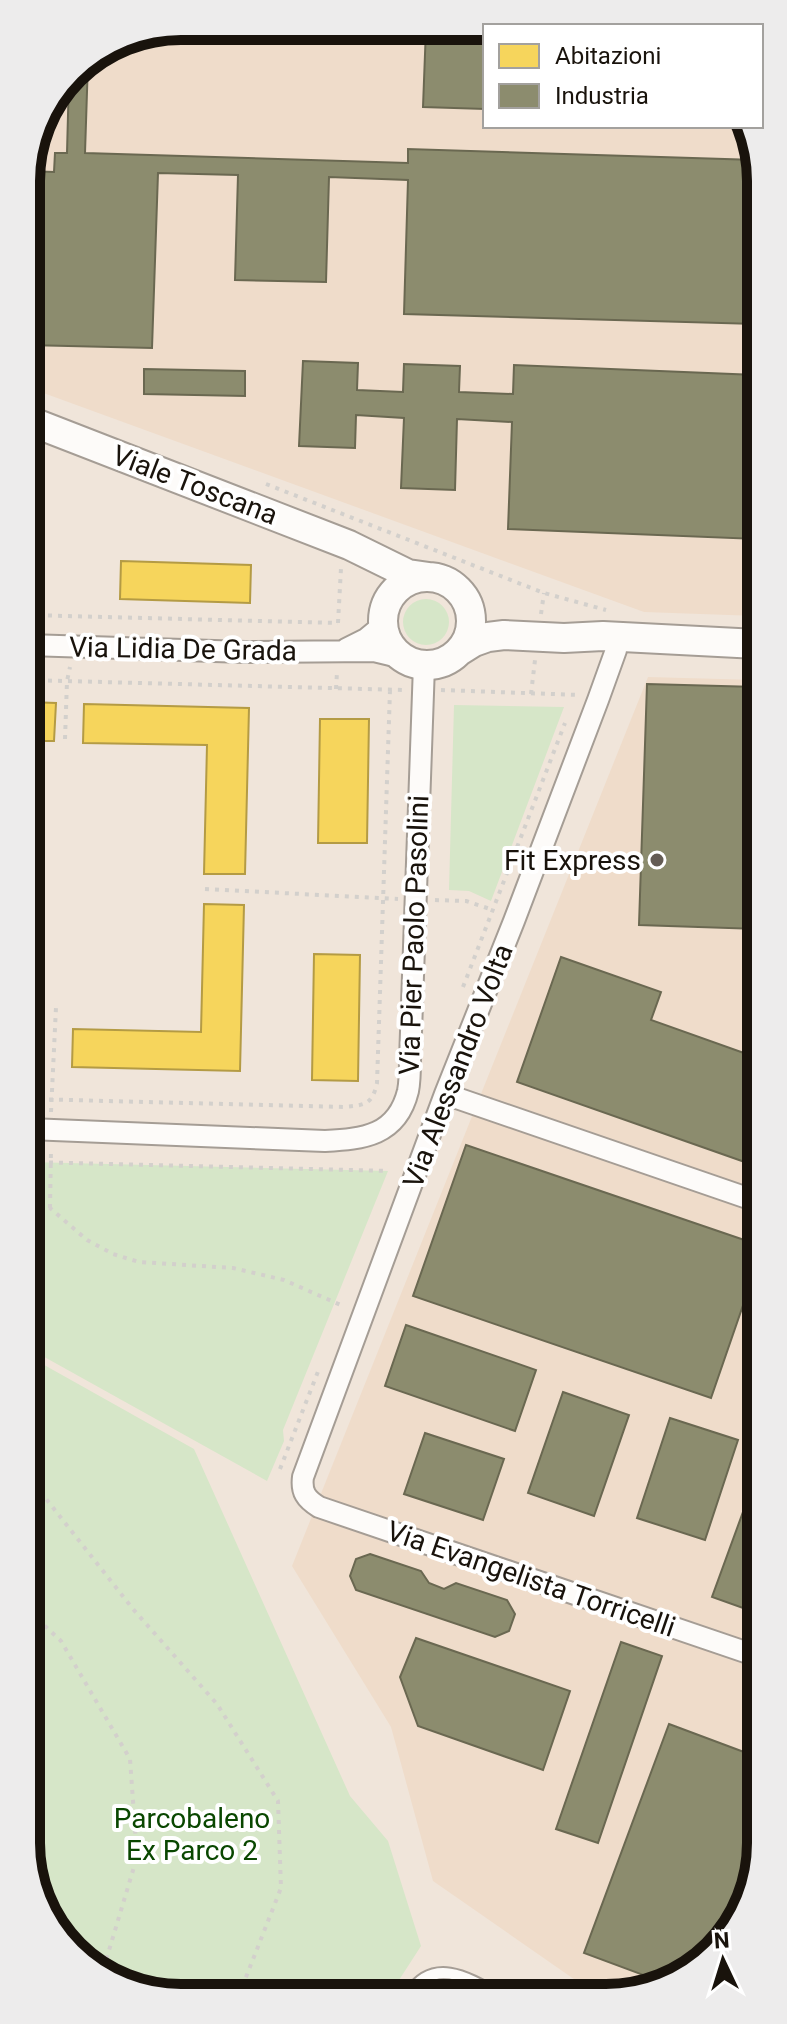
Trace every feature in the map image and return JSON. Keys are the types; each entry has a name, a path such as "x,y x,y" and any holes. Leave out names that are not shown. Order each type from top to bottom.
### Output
{"street":[{"name":"Viale Toscana","path":"40,425 353,555 408,574 429,577"},
{"path":"353,555 373,567 381,587 387,641 417,671 440,663 474,642 496,636 564,638 612,628"},
{"path":"383,619 389,598 401,585 429,577 457,588 474,605 513,619 747,643"},
{"path":"458,652 466,641 471,625 469,607 463,595"},
{"name":"Via Lidia De Grada","path":"338,652 366,639 383,619"},
{"name":"Via Alessandro Volta","path":"304,1495 303,1477 445,1094 616,650 612,628"},
{"name":"Via Lidia De Grada","path":"40,645 245,652 374,651 417,671"},
{"name":"Via Pier Paolo Pasolini","path":"40,1130 325,1141 359,1139 378,1133 391,1124 408,1091 410,1060 416,900 417,671"},
{"path":"445,1094 747,1198"},
{"name":"Via Evangelista Torricelli","path":"304,1495 319,1507 747,1653"}],"lane":[{"path":"415,1984 433,1975 454,1973 480,1984"}],"path":[{"path":"40,615 338,623 342,567 353,555"},
{"path":"541,614 544,593 612,628"},
{"path":"65,739 67,681 74,646"},
{"path":"336,689 338,652"},
{"path":"531,694 536,657"},
{"path":"40,680 390,690 417,671 531,694 576,694 598,700"},
{"path":"40,1100 344,1107 358,1106 374,1096 377,1083 390,690"},
{"path":"205,889 466,901 492,909 514,921"},
{"path":"50,1208 56,1007"},
{"path":"40,1163 388,1171"},
{"path":"40,1207 50,1208 87,1240 113,1254 139,1262 233,1268 284,1280 343,1306"},
{"path":"40,1494 133,1609 217,1704 278,1801 281,1888 243,1984"},
{"path":"40,1621 61,1641 130,1759 137,1857 105,1961"}],"shaded area":[{"path":"172,40 483,40 483,128 736,128 746,163 747,181 747,616 644,612 40,392 41,163 51,127 75,88 103,64 127,51"},
{"path":"648,677 747,680 747,1852 739,1888 728,1913 724,1920 683,1920 683,1961 660,1973 624,1983 581,1984 433,1881 391,1727 292,1566"}],"green space":[{"path":"426,599 442,606 449,622 442,638 426,645 410,638 403,622 410,606"},
{"path":"454,705 564,707 491,901 469,891 449,890"},
{"path":"40,1162 388,1171 283,1430 284,1441 267,1481 40,1355"},
{"name":"Parcobaleno Ex Parco 2","path":"40,1363 194,1449 350,1796 388,1841 421,1946 396,1984 172,1984 119,1969 88,1949 69,1929 51,1897 41,1861 40,1843"}],"building: Abitazioni":[{"path":"121,561 251,565 250,603 120,599"},
{"path":"40,702 56,703 54,741 40,741"},
{"path":"84,704 249,708 245,874 204,874 207,745 83,743"},
{"path":"320,719 369,719 367,843 318,843"},
{"path":"204,904 244,905 240,1071 72,1067 73,1029 201,1032"},
{"path":"314,954 360,955 358,1081 312,1080"},
{"path":"40,1027 42,1027 41,1065"}],"building: Industria":[{"path":"426,40 483,40 483,109 423,107"},
{"path":"88,75 85,153 408,163 408,149 745,160 747,324 404,314 408,180 329,177 326,282 235,280 238,175 158,173 152,348 40,345 40,172 54,172 55,153 67,153 69,96"},
{"path":"303,361 358,363 357,390 403,392 404,364 460,366 459,392 513,394 514,365 747,375 747,539 508,529 512,422 457,419 455,490 401,488 404,418 356,415 355,448 299,446"},
{"path":"144,369 245,371 245,396 144,394"},
{"path":"647,684 747,687 747,929 639,925"},
{"path":"561,957 661,992 651,1020 747,1054 747,1163 517,1082"},
{"path":"466,1145 747,1241 747,1294 711,1398 413,1296"},
{"path":"406,1325 536,1370 515,1431 385,1386"},
{"path":"563,1392 629,1415 594,1516 528,1493"},
{"path":"670,1418 738,1440 705,1540 637,1518"},
{"path":"425,1433 504,1459 483,1520 404,1494"},
{"path":"747,1501 747,1609 712,1597"},
{"path":"370,1554 421,1571 429,1583 444,1589 456,1583 507,1600 515,1614 509,1631 495,1637 356,1590 350,1576 356,1559"},
{"path":"416,1638 570,1691 543,1770 418,1726 400,1677"},
{"path":"621,1642 662,1656 598,1843 556,1829"},
{"path":"669,1724 747,1753 747,1852 736,1897 724,1920 683,1920 683,1961 648,1977 584,1953"}],"place":[{"name":"Fit Express","path":"657,860"}]}
